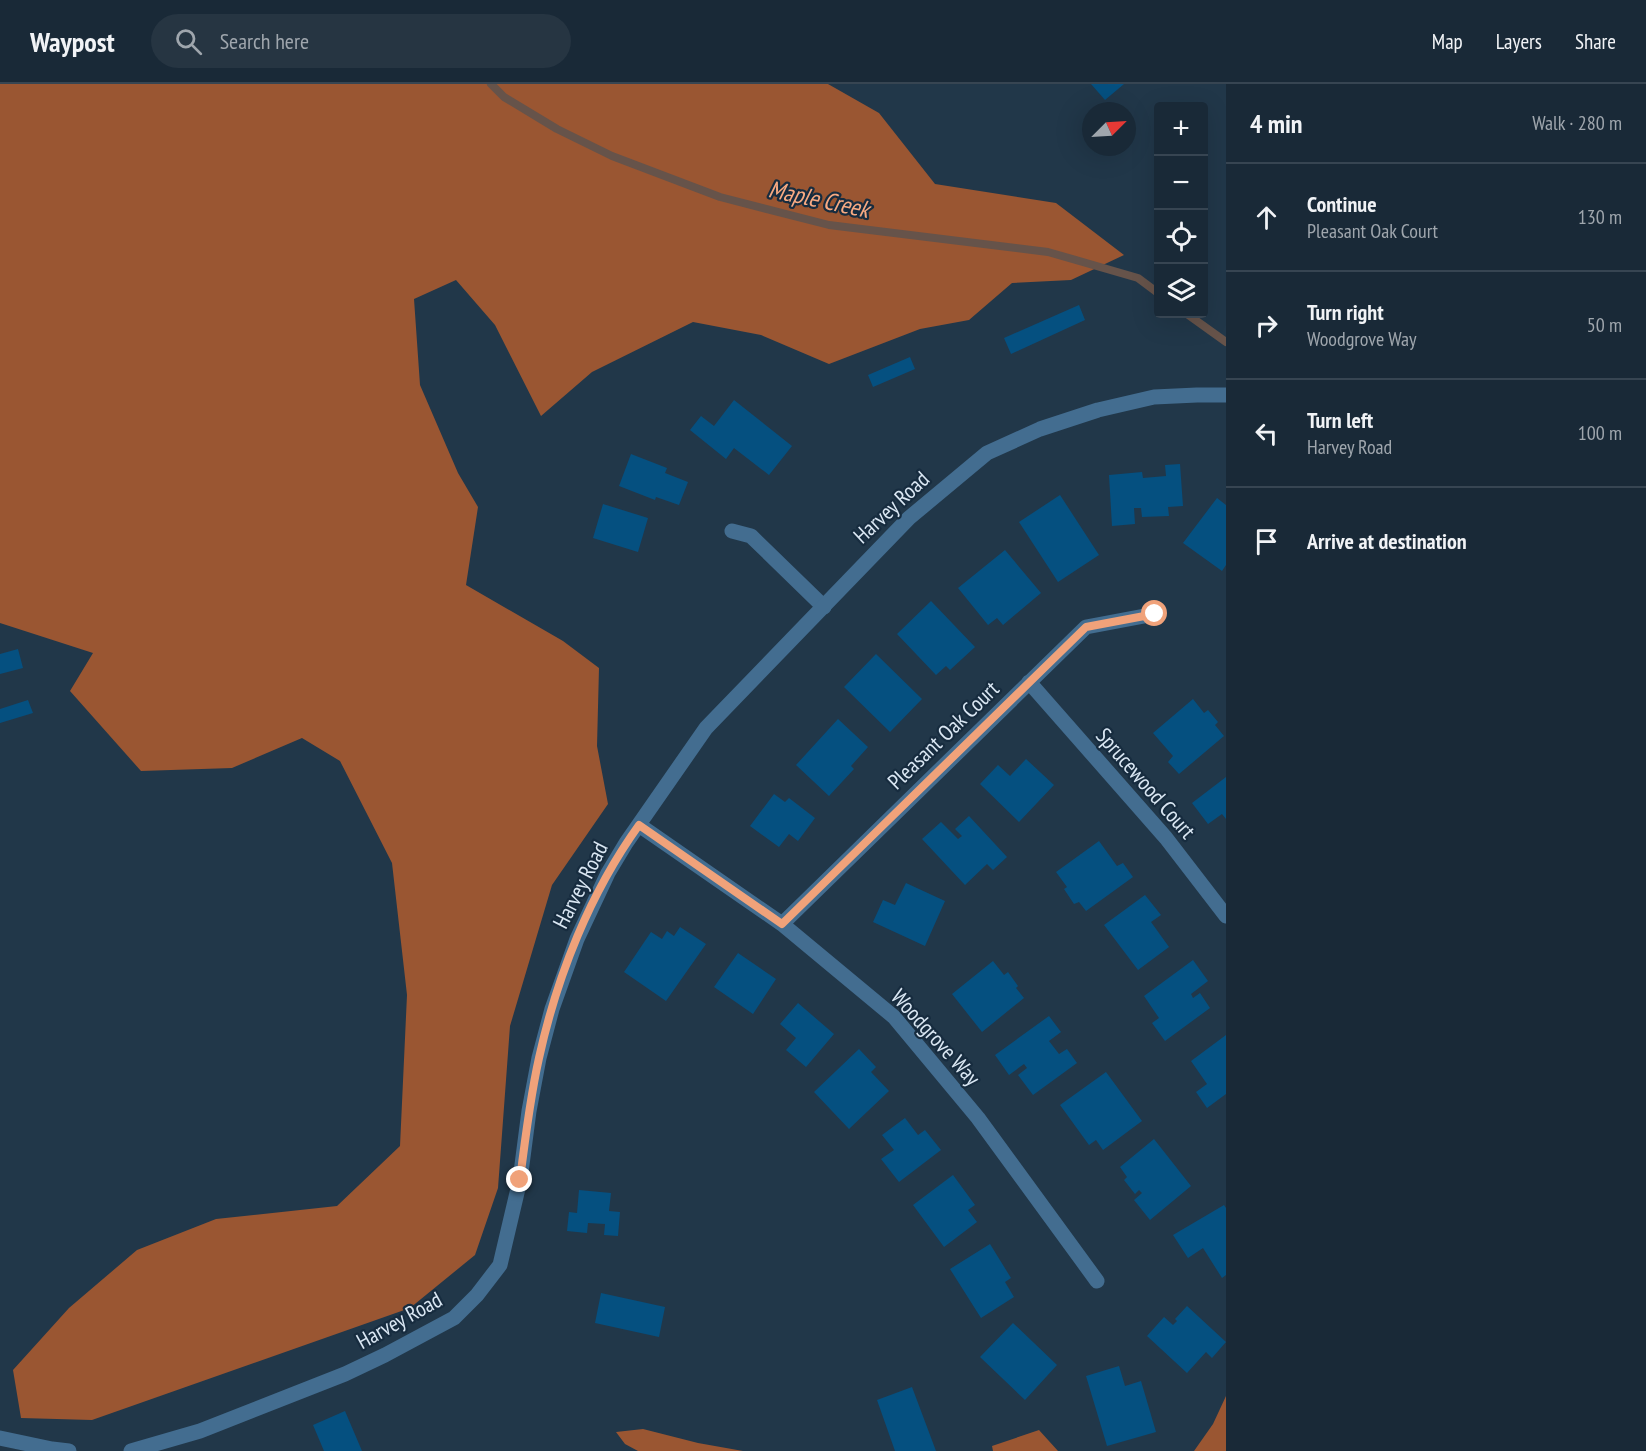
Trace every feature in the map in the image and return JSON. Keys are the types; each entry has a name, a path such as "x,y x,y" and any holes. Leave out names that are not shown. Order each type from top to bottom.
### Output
{"street":[{"name":"Harvey Road","path":"131,1451 200,1431 345,1374 386,1355 454,1318 477,1295 500,1265 520,1180 539,1058 563,974 608,873 706,728 909,518 987,453 1040,429 1098,410 1154,397 1226,396"},
{"path":"732,531 751,536 824,607"},
{"name":"Pleasant Oak Court","path":"782,924 1086,627 1155,614"},
{"name":"Sprucewood Court","path":"1029,682 1166,838 1226,916"},
{"name":"Woodgrove Way","path":"639,825 782,924 894,1017 978,1118 1097,1281"},
{"path":"0,1438 69,1451"}],"shaded area":[{"path":"0,84 828,84 879,113 935,184 1056,203 1124,255 1071,280 1012,283 969,320 920,329 829,364 761,335 693,322 592,372 541,416 495,325 456,280 414,299 420,385 458,473 478,507 466,585 563,641 599,668 597,746 608,804 552,885 510,1026 498,1188 475,1255 410,1308 92,1420 21,1418 13,1370 69,1308 137,1250 216,1219 337,1206 400,1146 407,995 392,863 340,761 302,738 232,768 141,771 70,691 93,653 0,623"},
{"path":"1226,1396 1226,1451 1194,1451 1213,1424"},
{"path":"643,1429 698,1443 743,1451 638,1451 625,1444 616,1432"},
{"path":"1039,1430 1058,1451 993,1451 992,1446"}],"building":[{"path":"1091,84 1124,84 1105,100"},
{"path":"1079,305 1085,320 1011,354 1004,338"},
{"path":"910,357 915,369 873,387 868,375"},
{"path":"734,400 792,446 769,475 734,448 726,459 690,430 701,416 714,426"},
{"path":"631,454 667,468 665,473 688,482 679,505 656,497 655,500 619,486"},
{"path":"1180,464 1183,506 1168,507 1169,516 1142,517 1141,508 1134,508 1135,524 1112,526 1109,475 1142,472 1143,478 1166,476 1165,465"},
{"path":"1060,495 1099,555 1058,582 1019,522"},
{"path":"1217,498 1226,505 1226,565 1222,571 1183,543"},
{"path":"603,504 648,518 638,552 593,538"},
{"path":"1005,550 1041,593 1003,625 997,618 988,625 958,588"},
{"path":"931,601 975,647 950,670 946,666 936,675 897,634"},
{"path":"18,649 23,668 0,674 0,654"},
{"path":"876,654 922,699 890,732 844,687"},
{"path":"1193,699 1204,713 1208,710 1218,722 1215,725 1224,736 1179,774 1168,762 1173,756 1153,733"},
{"path":"28,700 33,713 0,723 0,709"},
{"path":"838,719 868,747 851,766 854,769 829,796 796,765"},
{"path":"1026,759 1054,785 1019,822 980,784 998,765 1010,776"},
{"path":"1226,777 1226,819 1222,814 1208,824 1192,803"},
{"path":"774,794 785,802 789,798 815,818 798,841 789,834 779,847 750,826"},
{"path":"969,816 1007,857 993,870 987,864 965,885 922,839 941,822 958,839 962,836 955,829"},
{"path":"1099,841 1117,866 1123,863 1133,877 1086,911 1079,902 1074,904 1064,889 1067,887 1056,872"},
{"path":"906,883 945,901 925,946 873,922 883,900 895,905"},
{"path":"1145,895 1161,915 1151,922 1169,947 1138,970 1104,925"},
{"path":"680,927 706,944 666,1001 624,972 651,932 662,939 667,931 674,936"},
{"path":"738,953 776,979 753,1014 714,987"},
{"path":"1193,960 1208,981 1191,994 1193,998 1200,993 1210,1008 1165,1041 1152,1023 1159,1018 1144,996"},
{"path":"993,961 1004,975 1008,972 1024,998 982,1032 952,994"},
{"path":"798,1003 834,1034 806,1067 786,1050 796,1038 780,1024"},
{"path":"1049,1016 1061,1032 1049,1041 1059,1054 1067,1049 1077,1063 1033,1095 1018,1075 1027,1068 1024,1064 1009,1075 995,1055"},
{"path":"1226,1035 1226,1094 1207,1108 1196,1092 1207,1084 1191,1061"},
{"path":"859,1049 876,1067 871,1072 889,1091 849,1129 814,1092"},
{"path":"1106,1072 1142,1121 1103,1150 1096,1140 1089,1145 1060,1105"},
{"path":"905,1118 918,1135 925,1130 941,1150 899,1182 881,1159 894,1150 882,1135"},
{"path":"1154,1139 1191,1186 1150,1220 1134,1200 1142,1193 1139,1190 1135,1194 1124,1180 1127,1177 1120,1167"},
{"path":"953,1175 975,1205 968,1210 977,1222 944,1247 913,1205"},
{"path":"579,1190 611,1193 609,1211 620,1212 618,1236 604,1235 605,1224 588,1223 587,1233 567,1231 569,1212 577,1213"},
{"path":"1224,1205 1226,1208 1226,1275 1222,1278 1203,1248 1188,1258 1173,1235"},
{"path":"990,1244 1011,1278 1005,1282 1014,1297 981,1318 950,1269"},
{"path":"601,1293 665,1307 659,1337 595,1323"},
{"path":"1187,1306 1226,1342 1212,1358 1206,1352 1187,1373 1147,1336 1164,1317 1173,1325 1177,1321 1175,1319"},
{"path":"1013,1323 1057,1365 1025,1400 980,1357"},
{"path":"1119,1366 1125,1386 1141,1381 1156,1432 1107,1446 1086,1376"},
{"path":"912,1387 936,1451 895,1451 877,1400"},
{"path":"345,1411 362,1451 324,1451 313,1425"}],"waterway":[{"name":"Maple Creek","path":"491,84 504,97 557,129 612,156 720,197 829,225 1048,252 1138,278 1154,290"},
{"name":"Maple Creek","path":"1193,318 1226,342"}],"route":[{"path":"520,1180 539,1058 563,974 608,873 639,825 782,924 1086,627 1155,614"}]}
